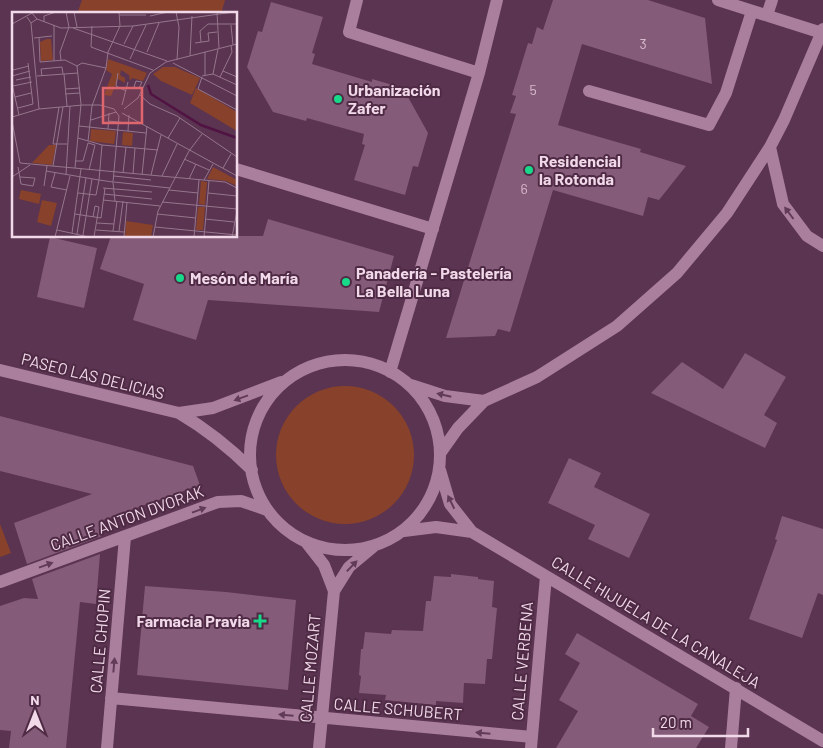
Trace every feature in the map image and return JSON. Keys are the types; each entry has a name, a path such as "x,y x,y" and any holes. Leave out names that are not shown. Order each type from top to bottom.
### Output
{"street":[{"path":"357,0 349,32 479,73"},
{"path":"390,372 479,73 497,0"},
{"path":"441,452 458,428 484,401 537,377 617,326 677,273 727,213 770,147 784,120 822,31 718,0"},
{"path":"766,15 772,0"},
{"path":"589,90 709,125 726,93 752,11"},
{"path":"770,147 783,204 807,236 823,246"},
{"path":"238,170 433,229"},
{"path":"340,361 368,363 390,372 417,392 433,416 441,452 438,478 426,506 404,531 375,546 342,551 313,546 288,531 267,510 254,484 249,455 254,427 267,401 287,380 312,366 340,361"},
{"name":"PASEO LAS DELICIAS","path":"0,370 179,413 204,428 228,446 252,470"},
{"name":"PASEO LAS DELICIAS","path":"179,413 213,408 287,380"},
{"path":"406,383 445,396 484,401"},
{"name":"CALLE HIJUELA DE LA CANALEJA","path":"439,468 450,504 472,532 823,741"},
{"name":"CALLE ANTON DVORAK","path":"0,582 218,502 241,501 267,510"},
{"name":"CALLE HIJUELA DE LA CANALEJA","path":"404,531 436,527 472,532"},
{"name":"CALLE CHOPIN","path":"107,748 125,537"},
{"name":"CALLE MOZART","path":"304,540 324,565 334,591 319,748"},
{"name":"CALLE MOZART","path":"334,591 349,567 375,546"},
{"name":"CALLE VERBENA","path":"531,743 546,576"},
{"path":"731,748 736,688"},
{"name":"CALLE SCHUBERT","path":"111,698 322,718 531,743"}],"shaded area":[{"path":"82,0 225,0 222,12 78,12"},
{"path":"345,386 359,387 372,391 384,397 394,406 403,416 409,428 413,441 413,469 409,482 403,494 394,504 384,513 372,519 359,523 345,524 331,523 318,519 306,513 296,504 287,494 281,482 277,469 276,455 277,441 281,428 287,416 296,406 306,397 318,391 331,387"},
{"path":"0,524 11,553 0,557"}],"building":[{"name":"Residencial la Rotonda","path":"553,0 648,0 705,18 712,84 582,44 558,125 641,149 640,152 686,166 659,200 648,197 643,216 553,190 510,332 498,329 495,336 446,338 516,114 510,113 516,96 512,95 528,43 532,44 537,27 543,30"},
{"name":"Urbanización Zafer","path":"271,2 323,17 312,53 315,54 312,64 372,82 372,79 403,88 428,133 418,167 413,166 405,195 354,180 365,145 362,144 364,134 307,118 306,121 273,112 247,67 258,31 262,32"},
{"path":"268,219 394,256 379,312 208,300 196,340 133,320 144,284 100,269 110,238 238,238 238,236 263,236"},
{"path":"50,238 97,248 84,308 37,297"},
{"path":"745,353 786,377 764,415 777,423 765,448 651,393 682,362 723,389"},
{"path":"0,416 193,466 200,485 103,520 102,536 27,564 14,523 92,494 0,471"},
{"path":"569,458 601,473 594,487 650,514 629,558 588,539 595,525 548,503"},
{"path":"782,516 823,529 823,595 818,593 802,638 749,619 777,540 775,539"},
{"path":"100,554 96,604 80,602 66,748 9,748 11,731 0,730 0,606 24,598 38,599 32,579"},
{"path":"451,574 494,581 492,607 497,608 492,659 487,659 485,684 464,683 463,703 436,701 436,705 385,700 386,695 359,693 361,649 363,649 365,632 391,634 392,630 423,631 426,601 431,601 434,576 451,577"},
{"path":"145,586 226,592 296,600 288,690 137,675"},
{"path":"577,633 698,704 691,716 709,727 696,748 556,748 578,711 559,700 580,663 565,654"}],"place":[{"name":"Urbanización Zafer","path":"338,99"},
{"name":"Residencial la Rotonda","path":"529,170"},
{"name":"Mesón de María","path":"180,278"},
{"name":"Panadería - Pastelería La Bella Luna","path":"346,282"},
{"name":"Farmacia Pravia","path":"260,621"}]}
